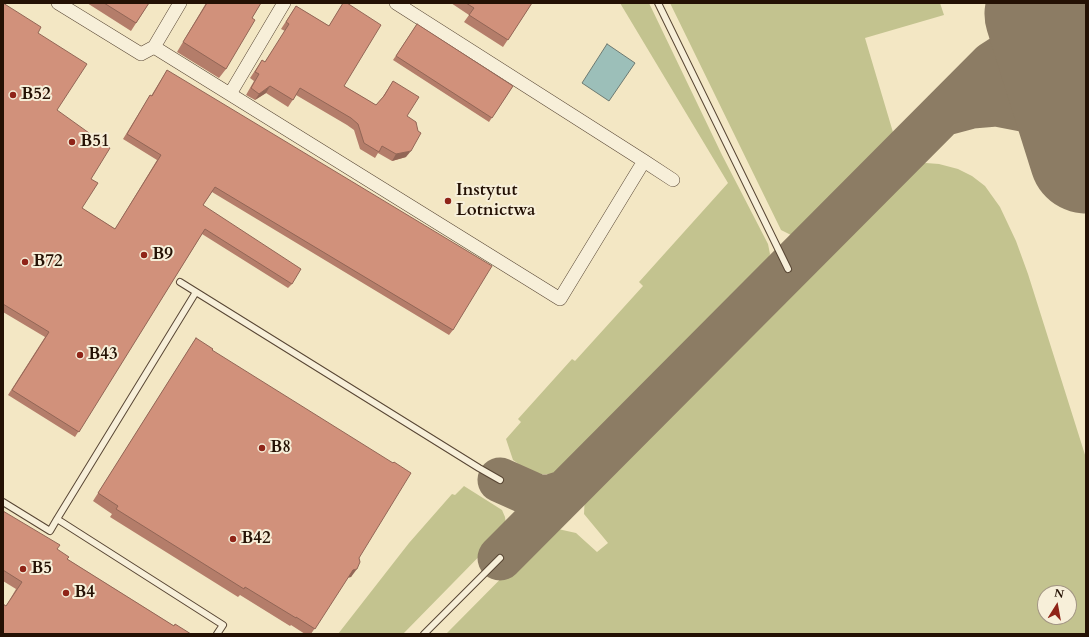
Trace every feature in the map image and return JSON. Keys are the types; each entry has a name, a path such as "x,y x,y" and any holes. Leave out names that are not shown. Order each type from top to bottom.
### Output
{"street":[{"path":"58,3 141,54 154,47 180,3"},
{"path":"230,94 284,3"},
{"path":"396,3 673,180"},
{"path":"154,47 560,299 644,161"}],"lane":[{"path":"658,3 788,269"},
{"path":"180,282 500,480"},
{"path":"3,502 50,530 196,292"},
{"path":"57,519 223,625 217,634"},
{"path":"424,634 500,558"}],"green space":[{"path":"620,3 649,3 722,155 768,244 770,254 766,269 569,467 551,474 541,474 530,472 513,460 506,439 521,422 518,419 572,359 575,361 643,286 639,282 728,183"},
{"path":"670,3 940,3 944,15 865,38 895,139 802,233 791,235 781,230"},
{"path":"926,163 939,164 958,169 972,176 985,186 1000,207 1016,241 1028,274 1086,458 1086,634 446,634 545,534 558,529 576,533 597,552 608,543 584,514 585,494 908,170 915,165"},
{"path":"464,486 502,510 505,517 506,526 502,533 403,634 338,634 409,543 452,494 455,495"}],"water":[{"path":"607,44 635,63 609,101 582,83"}],"building":[{"path":"3,3 41,27 38,33 87,64 57,110 110,148 91,179 98,183 82,208 115,229 161,155 127,134 167,70 492,266 453,330 215,187 203,205 301,269 292,284 205,229 79,432 12,390 49,332 3,304"},
{"path":"104,3 149,3 136,23"},
{"path":"207,3 261,3 252,18 255,20 226,69 183,42"},
{"path":"343,3 347,3 381,25 344,86 376,105 384,96 393,81 419,97 407,116 416,122 418,131 421,133 411,151 396,154 382,146 379,152 364,143 358,124 351,118 300,88 293,100 270,86 259,94 251,88 259,74 255,72 262,60 265,62 289,24 286,22 296,6 329,26"},
{"path":"466,3 532,3 508,40 469,15 474,8"},
{"path":"417,24 513,86 492,118 396,56"},
{"path":"196,338 213,349 212,350 411,473 359,558 360,562 357,569 353,570 315,629 245,587 244,589 116,509 118,506 98,493"},
{"name":"B4","path":"3,511 60,545 57,549 69,557 67,559 174,626 175,624 191,634 3,634 3,604 6,606 22,582 3,570"}],"taxiway":[{"path":"500,558 992,64 1006,55 1086,28"},
{"path":"942,114 972,106 996,104 1027,110 1054,121 1085,156"},
{"path":"500,480 538,497 550,497 566,492"}],"runway":[{"path":"1041,14 1086,157"}],"place":[{"name":"B52","path":"13,95"},
{"name":"B51","path":"72,142"},
{"name":"Instytut Lotnictwa","path":"448,201"},
{"name":"B9","path":"144,255"},
{"name":"B72","path":"25,262"},
{"name":"B43","path":"80,355"},
{"name":"B8","path":"262,448"},
{"name":"B42","path":"233,539"},
{"name":"B5","path":"23,569"},
{"name":"B4","path":"66,593"}]}
